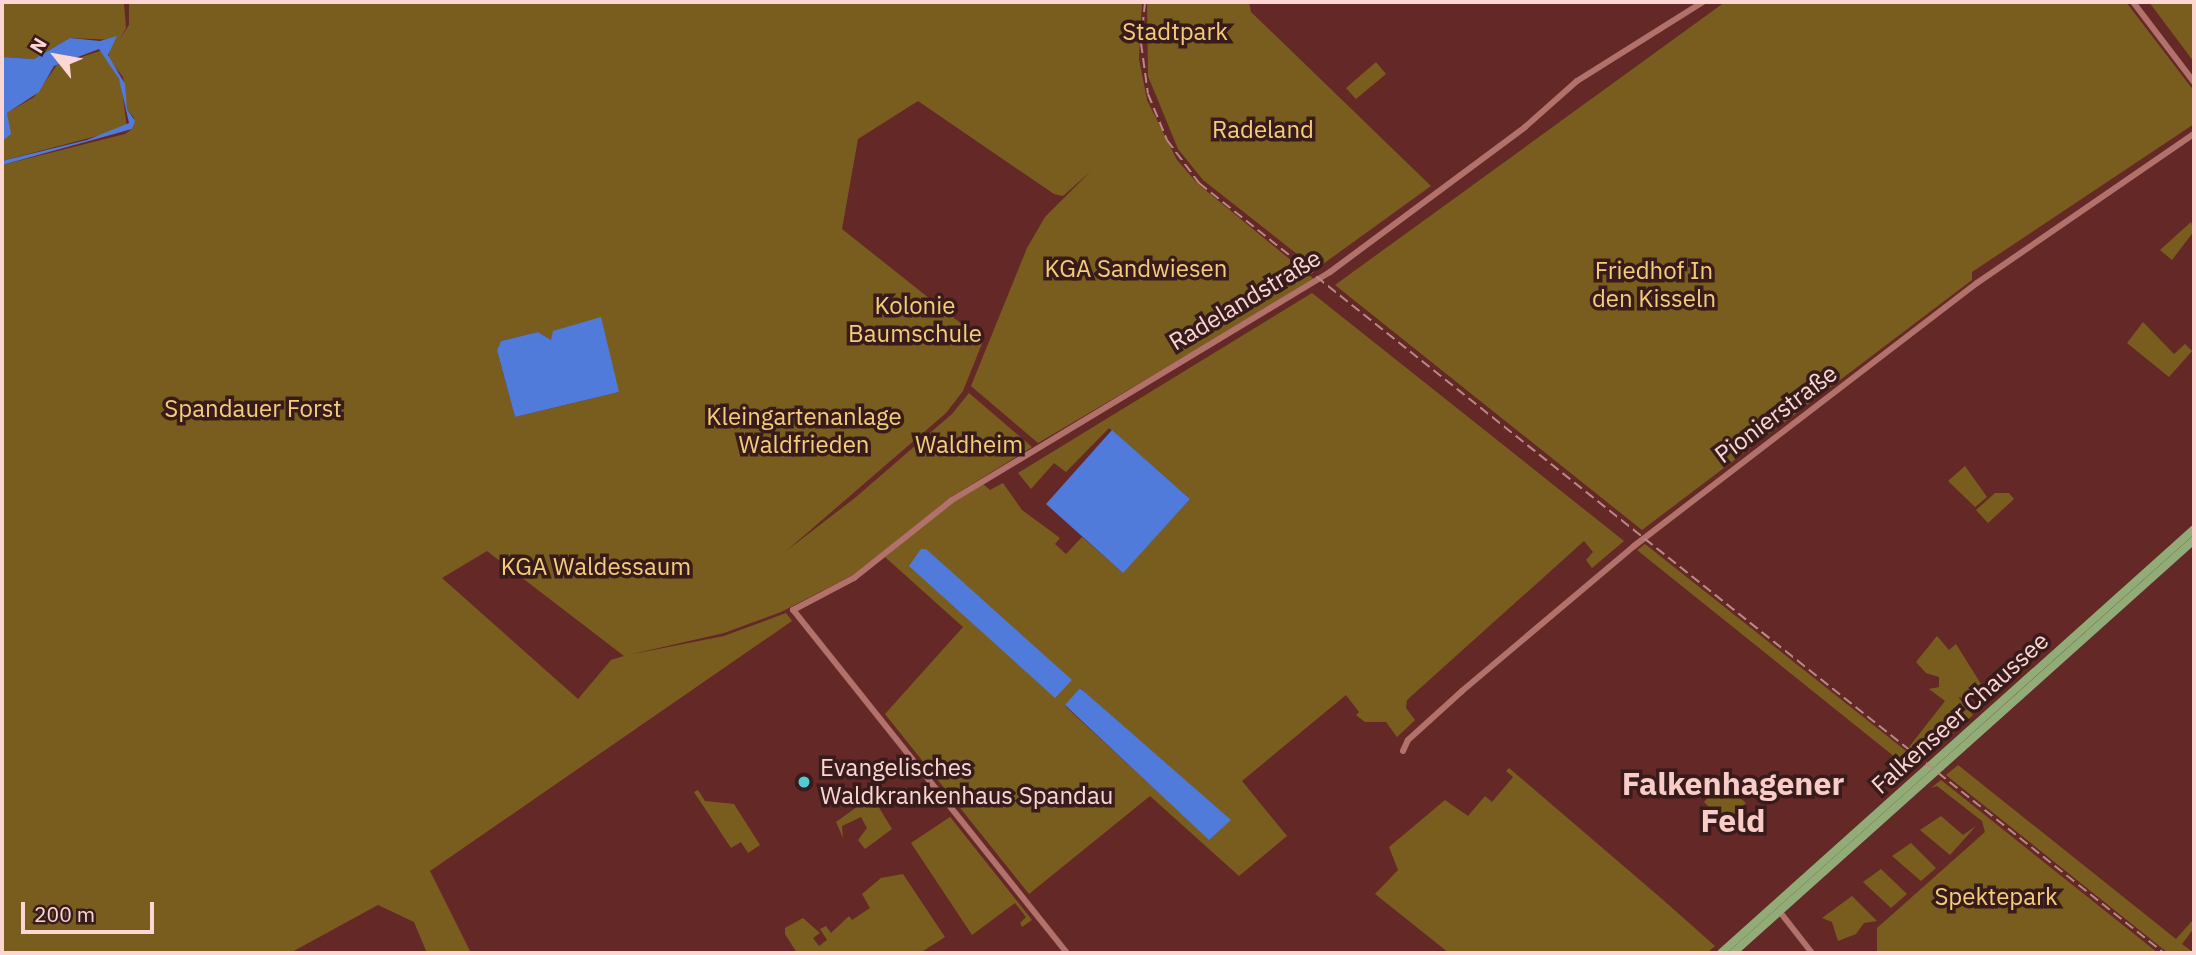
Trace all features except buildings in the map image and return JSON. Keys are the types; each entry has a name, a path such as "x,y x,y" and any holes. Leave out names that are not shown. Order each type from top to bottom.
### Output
{"main road":[{"name":"Falkenseer Chaussee","path":"1733,953 1777,909 2194,529"},
{"name":"Falkenseer Chaussee","path":"1721,953 1777,909 2194,540"}],"street":[{"name":"Radelandstraße","path":"1067,953 793,610 854,578 952,500 1330,272 1521,130 1577,81 1703,2"},
{"path":"2133,2 2194,82"},
{"name":"Pionierstraße","path":"1403,751 1408,740 1462,691 1634,546 1977,284 2194,134"},
{"path":"1777,909 1812,953"}],"green space":[{"name":"Spandauer Forst","path":"2,2 124,2 126,28 120,39 129,25 129,2 1142,2 1139,59 1147,100 1177,160 1198,184 1315,280 1038,443 971,386 1027,248 1045,217 1091,171 1063,196 1054,194 918,101 858,139 842,229 983,341 963,391 946,413 785,552 856,497 952,414 969,393 1032,447 951,497 855,574 781,612 724,633 628,655 724,636 786,613 792,621 430,871 471,953 427,953 414,922 378,905 290,953 2,953 2,165 125,134 132,129 134,118 127,109 123,77 109,59 109,47 115,40 70,38 34,59 2,57","holes":["538,332 551,340 619,392 515,417 497,350 501,341","487,551 624,656 611,660 578,699 442,578"]},
{"name":"Radeland","path":"1147,2 1249,2 1251,12 1431,186 1316,269 1203,180 1178,149 1148,76"},
{"name":"Friedhof In den Kisseln","path":"1725,2 2126,2 2194,91 2194,124 1972,272 1972,280 1642,530 1335,285"},
{"path":"2149,2 2194,2 2194,62"},
{"path":"103,50 121,83 127,128 2,161 2,141 9,129 7,113 34,97 57,65"},
{"path":"1376,62 1386,74 1356,99 1346,88"},
{"path":"2191,222 2194,231 2172,260 2160,250"},
{"path":"1312,293 1624,541 1592,568 1586,560 1593,552 1584,541 1407,700 1406,708 1415,720 1397,737 1386,722 1365,722 1356,715 1359,712 1346,695 1242,781 1287,836 1239,876 1150,796 1029,894 885,714 963,627 885,557 953,501 983,484 990,490 1003,483 1022,510 1060,538 1055,544 1066,554 1082,537 1122,572 1190,499 1109,428 1066,472 1054,463 1031,489 1018,473","holes":["909,562 1071,680 1055,697","1081,688 1209,839 1065,706"]},
{"path":"2143,322 2174,354 2185,344 2192,351 2169,377 2127,343"},
{"path":"1965,466 1987,497 1975,507 1948,481"},
{"path":"1995,493 2009,493 2014,499 1988,523 1976,510"},
{"path":"1645,544 1920,762 1911,770 1637,550"},
{"path":"1937,636 1949,650 1956,644 1981,684 1964,699 1958,697 1973,715 1924,759 1909,747 1945,701 1929,689 1939,687 1939,677 1926,673 1916,662"},
{"path":"1958,765 2176,939 2192,921 2194,928 2182,944 2194,953 2168,953 1946,775"},
{"path":"1509,768 1715,946 1707,953 1449,953 1375,894 1398,870 1389,847 1445,800 1468,816 1485,796 1492,802 1513,777 1506,771"},
{"name":"Spektepark","path":"1941,780 2158,953 1877,953 1877,928 1985,832 1982,821 1937,786 1931,788"},
{"path":"1721,783 1746,803 1725,823 1704,802"},
{"path":"698,790 705,801 734,804 760,845 748,853 741,842 731,848 694,792"},
{"path":"872,796 892,829 865,849 858,840 867,828 861,817 842,826 843,838 836,822"},
{"path":"1941,816 1963,835 1976,826 1950,855 1920,830"},
{"path":"950,817 1032,920 1022,927 1020,923 1026,917 1015,903 972,935 911,843"},
{"path":"1911,843 1936,868 1921,881 1892,856"},
{"path":"1881,869 1907,894 1891,908 1863,882"},
{"path":"903,874 945,937 920,953 797,953 785,934 785,928 803,918 820,933 813,938 819,946 827,940 820,929 826,926 831,933 849,916 852,920 870,908 862,894 881,878"},
{"path":"1852,896 1877,921 1864,923 1856,934 1838,941 1832,922 1822,918"}],"water":[{"path":"117,36 108,55 125,84 127,109 135,121 132,129 2,165 2,161 87,140 129,123 119,79 99,49 54,66 39,92 7,113 11,134 2,141 2,57 34,59 70,38 100,41"},
{"path":"601,317 619,392 515,417 497,350 501,341 538,332 551,340 553,331"},
{"path":"1112,430 1190,499 1123,573 1046,504"},
{"path":"921,549 926,549 1072,680 1055,698 909,566"},
{"path":"1080,688 1231,820 1209,840 1065,705"}],"railway":[{"path":"1145,2 1141,43 1148,94 1167,140 1199,183 2164,953"}],"place":[{"name":"Evangelisches Waldkrankenhaus Spandau","path":"804,782"}],"district":[{"name":"Falkenhagener Feld","path":"1733,802"}],"park label":[{"name":"Stadtpark","path":"1175,32"},
{"name":"KGA Sandwiesen","path":"1136,269"},
{"name":"Kolonie Baumschule","path":"915,320"},
{"name":"Kleingartenanlage Waldfrieden","path":"804,431"},
{"name":"Waldheim","path":"969,445"},
{"name":"KGA Waldessaum","path":"596,567"}]}
